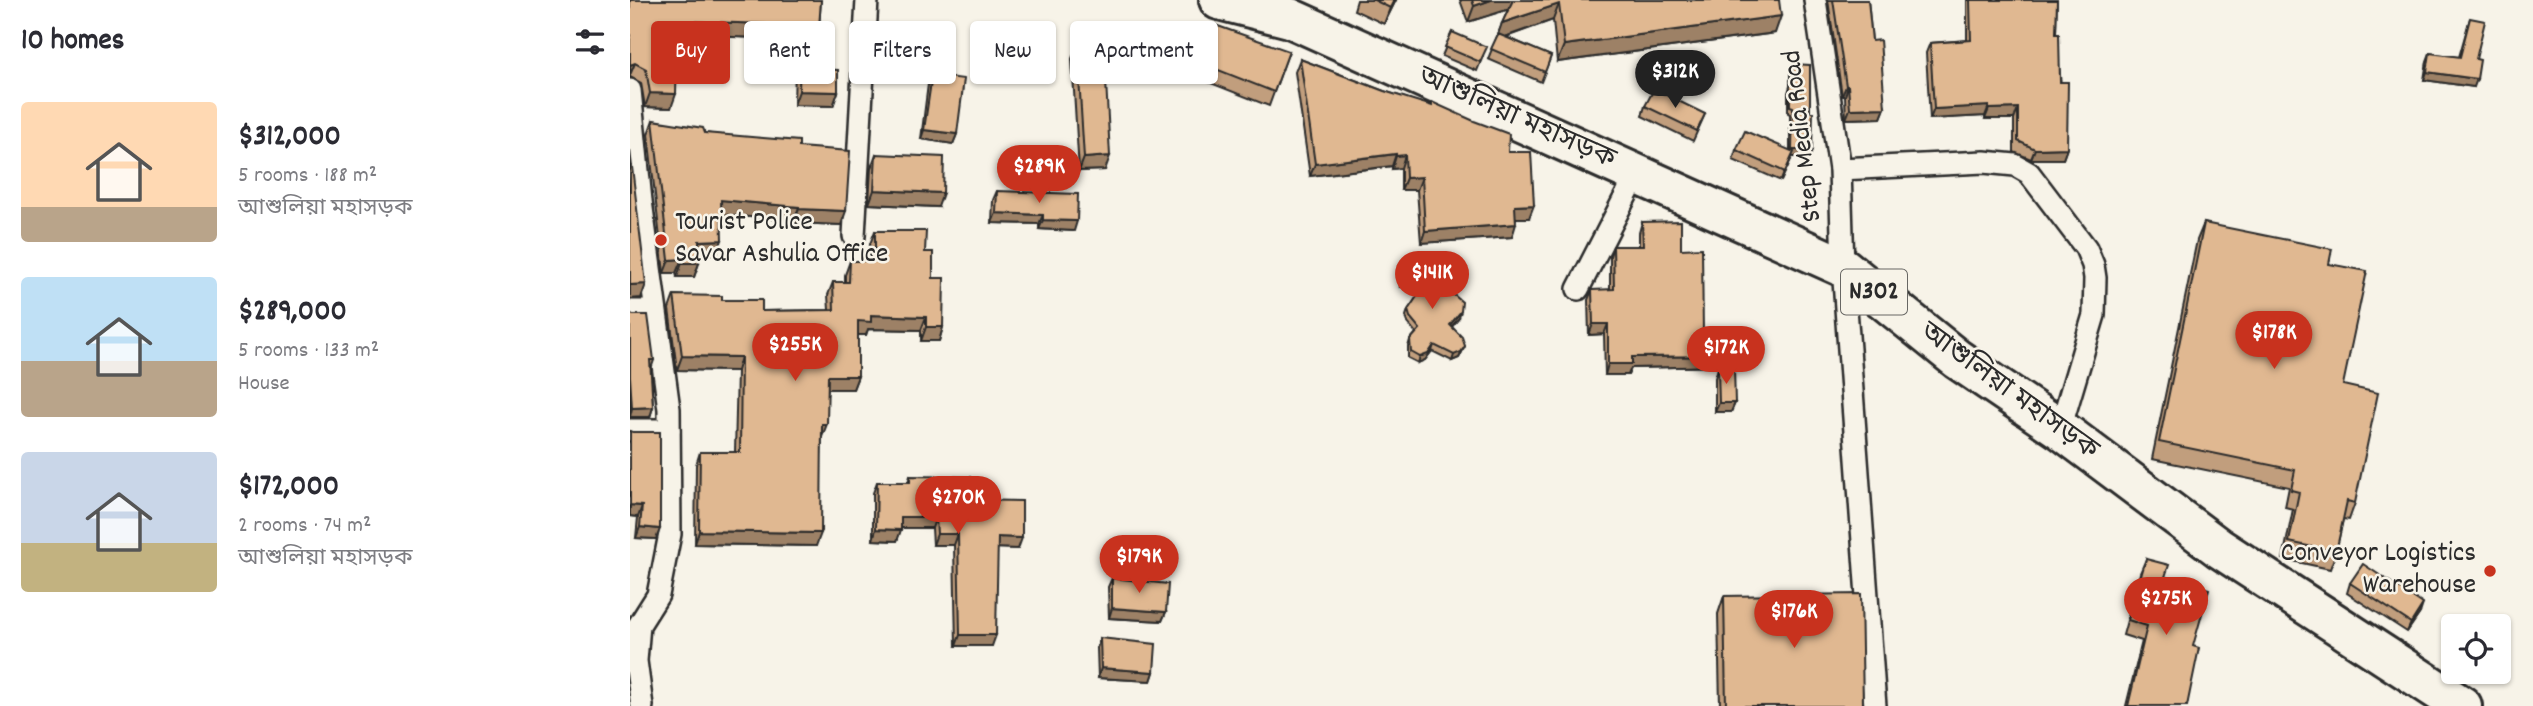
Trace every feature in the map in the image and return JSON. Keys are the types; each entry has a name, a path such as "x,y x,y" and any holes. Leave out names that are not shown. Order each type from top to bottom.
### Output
{"highway":[{"name":"আশুলিয়া মহাসড়ক","path":"1219,0 1290,18 1843,267 1957,359 2060,429 2219,548 2462,706"}],"street":[{"path":"854,236 867,0"},
{"name":"Step Media Road","path":"1815,0 1840,169 1843,267 1875,706"},
{"path":"630,90 669,409 670,534 658,595 639,625 636,661 642,706"},
{"path":"1840,169 1984,162 2015,165 2029,173 2086,248 2095,278 2094,315 2060,429"},
{"path":"1578,289 1637,174"},
{"path":"630,311 655,311"},
{"path":"630,430 669,430"}],"building":[{"path":"630,0 821,0 819,21 744,21 744,23 651,21 651,84 676,84 676,94 650,93 646,69 635,63 630,65"},
{"path":"1374,0 1394,0 1390,8"},
{"path":"1472,0 1491,0 1474,6"},
{"path":"1513,0 1779,0 1781,16 1564,45 1559,4 1502,23"},
{"path":"1833,0 1868,0 1872,41 1880,40 1885,108 1850,109"},
{"path":"1970,0 2057,0 2056,33 2059,33 2060,82 2068,82 2067,148 2035,149 2018,141 2018,108 1989,109 1989,106 1934,109 1930,43 1971,40"},
{"path":"2470,18 2485,21 2476,59 2480,60 2477,79 2427,72 2430,53 2460,57"},
{"path":"1218,26 1289,51 1274,92 1218,70"},
{"path":"1452,32 1487,47 1480,62 1445,47"},
{"path":"1498,34 1551,56 1545,72 1491,49"},
{"path":"1300,59 1384,91 1432,106 1432,102 1509,134 1508,152 1531,152 1534,205 1515,206 1516,224 1425,231 1422,177 1406,178 1405,155 1315,164"},
{"path":"1793,64 1810,65 1812,150 1792,150 1793,107 1790,106 1790,85"},
{"path":"835,70 838,70 838,92 799,91 799,84 835,84"},
{"path":"956,78 964,79 957,134 924,130 931,84 956,84"},
{"path":"1079,84 1106,84 1110,156 1084,158"},
{"path":"1654,89 1705,114 1697,131 1645,106"},
{"path":"653,120 703,128 705,133 799,141 799,147 850,151 846,211 799,209 721,200 722,240 699,241 699,263 682,263 682,259 669,260"},
{"path":"1745,131 1794,152 1785,172 1736,150"},
{"path":"630,150 646,284 630,285"},
{"path":"876,154 944,157 943,193 874,190"},
{"path":"997,191 1078,194 1077,221 1043,220 1043,215 996,213"},
{"path":"1681,221 1681,249 1702,248 1703,333 1725,332 1726,356 1632,357 1632,364 1608,364 1608,324 1593,324 1592,290 1614,289 1613,246 1643,246 1642,222"},
{"path":"2204,223 2332,249 2329,264 2367,271 2343,385 2378,393 2355,503 2347,501 2336,552 2289,542 2299,492 2291,490 2295,470 2159,442"},
{"path":"875,231 926,231 925,252 933,252 933,278 944,278 943,327 926,327 926,317 871,315 871,322 858,321 858,376 828,376 827,424 822,424 821,533 699,531 700,452 740,452 741,357 682,356 674,295 722,296 722,300 762,300 762,311 834,310 833,282 849,282 850,261 875,261"},
{"path":"1437,260 1438,295 1454,295 1462,302 1461,311 1450,325 1462,337 1465,346 1461,352 1454,355 1434,345 1428,354 1420,357 1411,352 1410,340 1420,329 1408,310 1428,280 1402,281 1402,261"},
{"path":"630,313 648,315 654,360 650,360 653,407 632,408"},
{"path":"1718,368 1734,368 1735,403 1719,403"},
{"path":"630,431 660,432 660,529 640,527 642,506 630,505"},
{"path":"910,476 971,477 971,500 1022,501 1022,538 998,537 996,635 960,635 958,534 937,534 936,517 901,517 901,530 876,529 877,482 910,482"},
{"path":"2146,559 2169,565 2165,577 2209,589 2193,646 2199,648 2187,706 2128,706 2147,626 2128,620"},
{"path":"2363,564 2423,604 2411,623 2350,583"},
{"path":"1112,578 1168,584 1166,612 1112,608"},
{"path":"1861,594 1863,706 1726,706 1724,596"},
{"path":"1100,638 1156,644 1154,672 1101,668"}],"place":[{"name":"Tourist Police Savar Ashulia Office","path":"661,240"},
{"name":"Conveyor Logistics Warehouse","path":"2490,571"}]}
